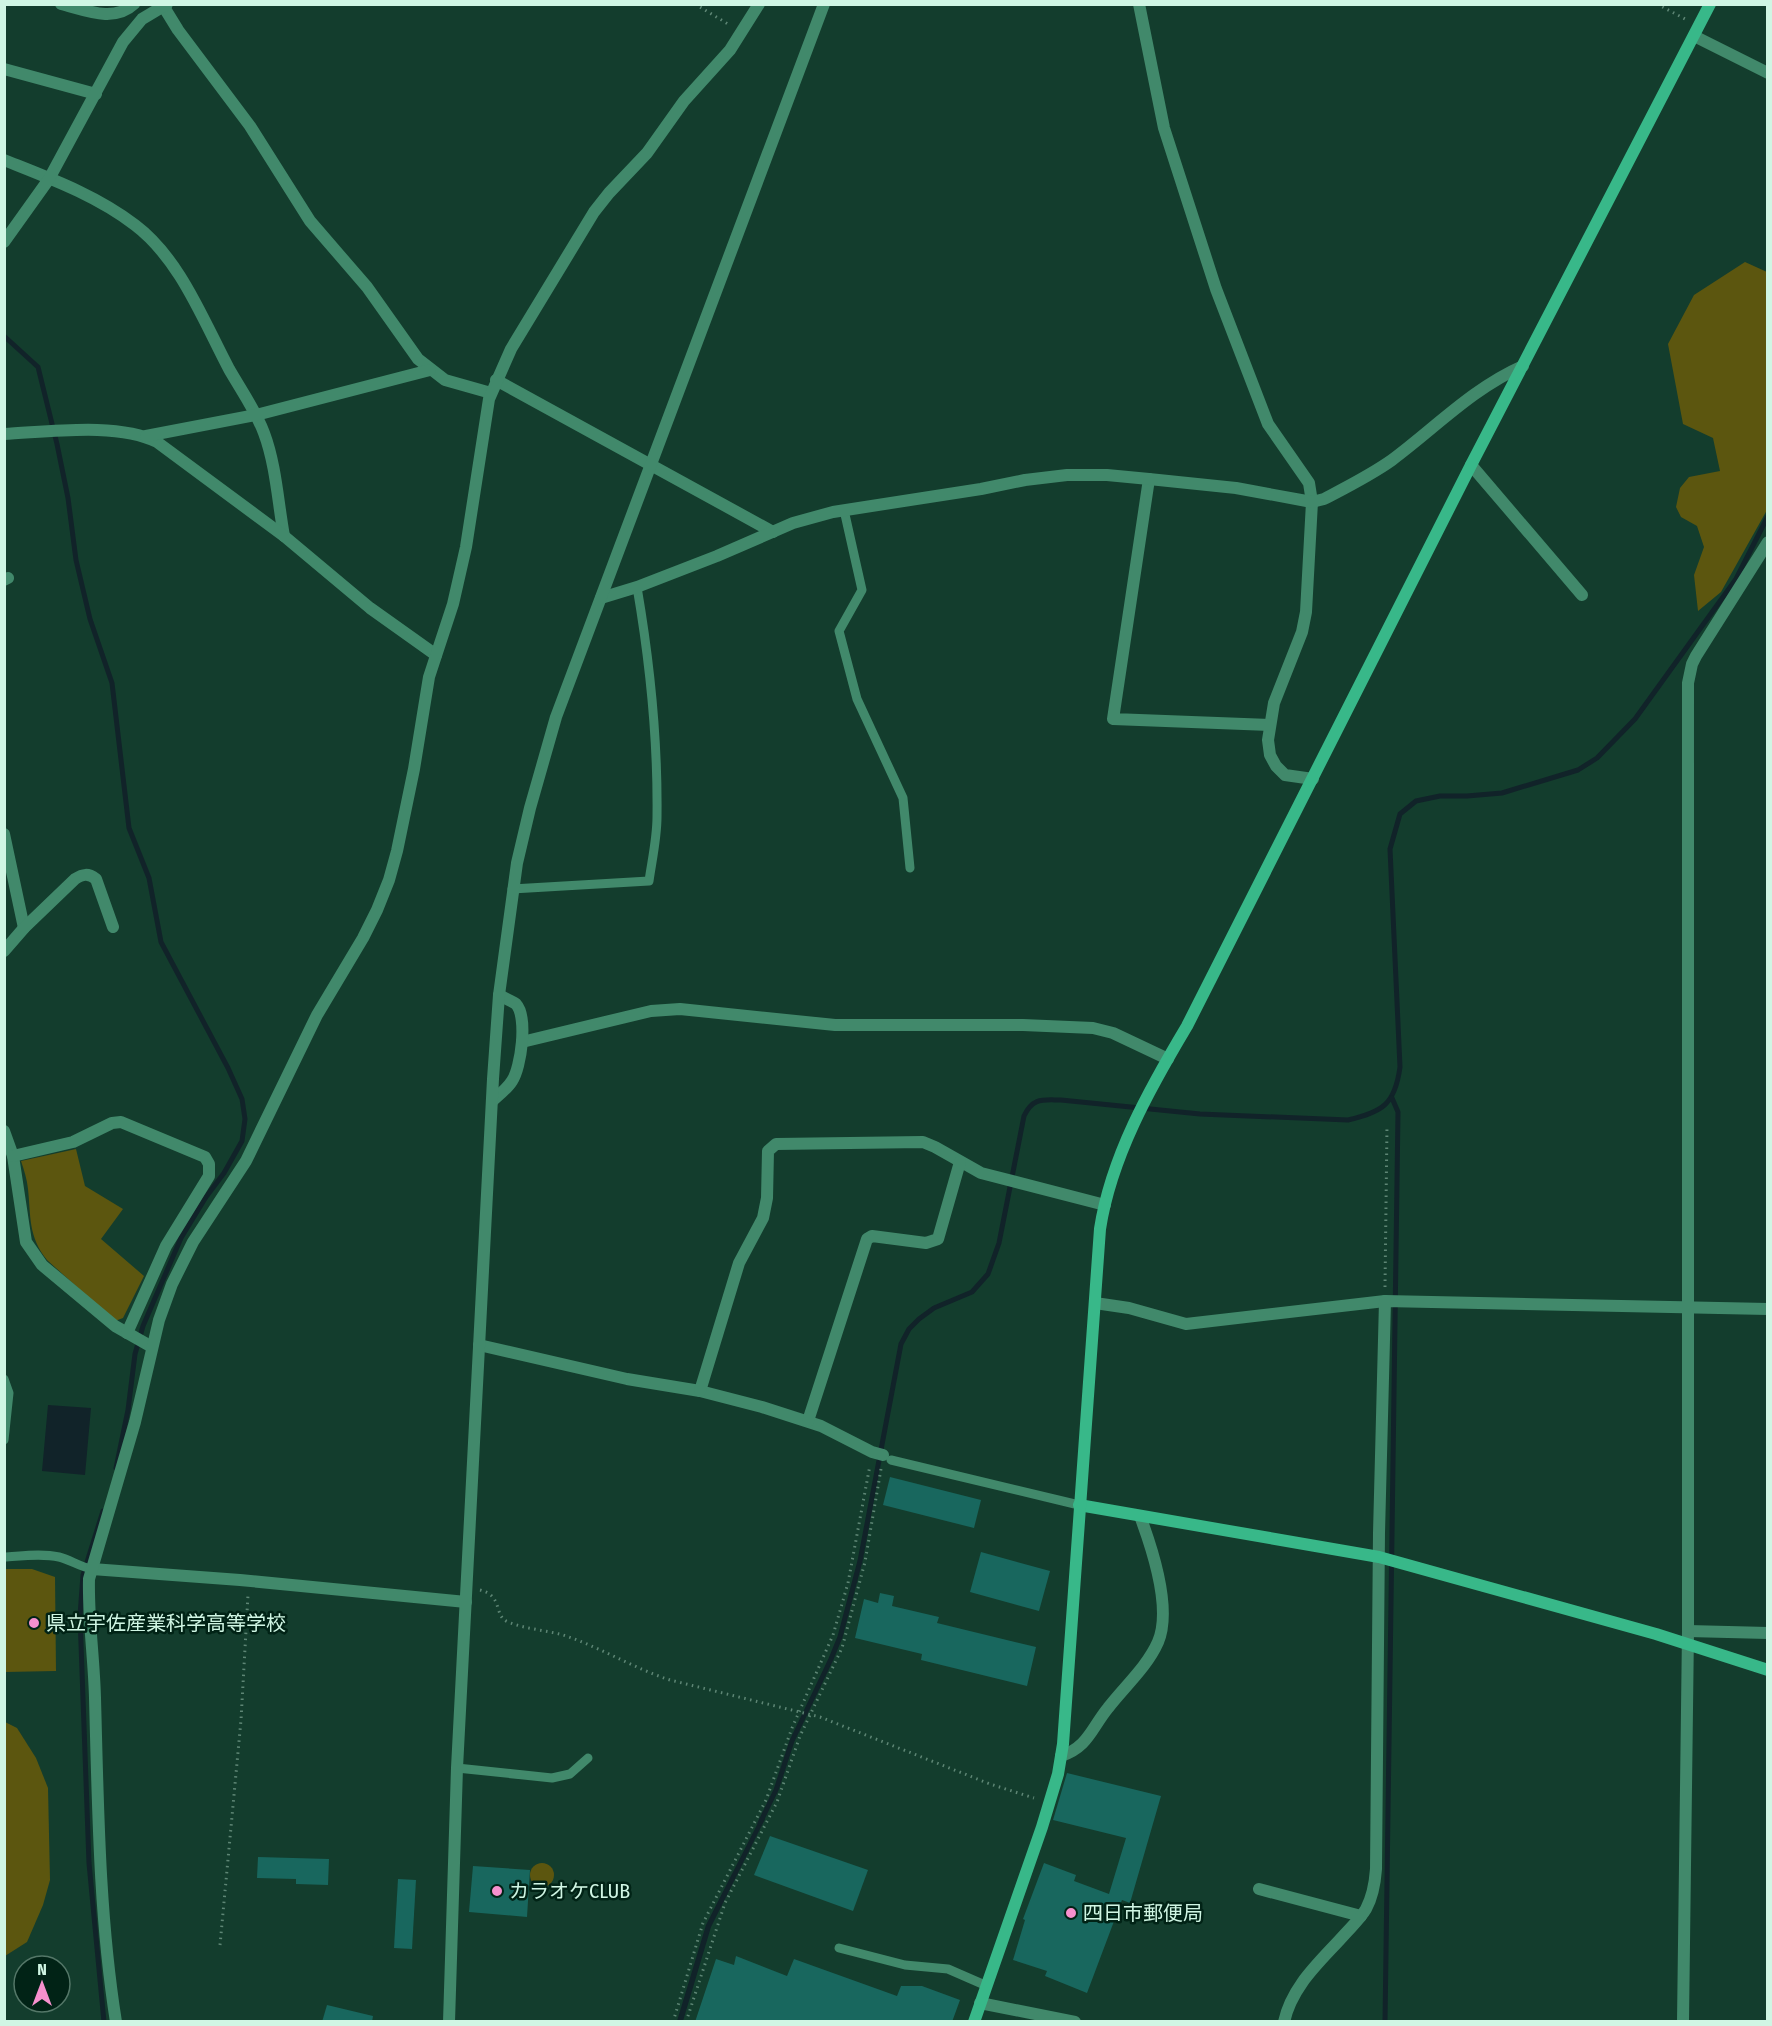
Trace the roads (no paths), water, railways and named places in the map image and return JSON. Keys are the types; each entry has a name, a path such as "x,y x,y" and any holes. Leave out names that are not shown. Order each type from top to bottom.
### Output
{"street":[{"path":"61,4 108,15 126,12 134,4"},
{"path":"116,2022 102,1888 89,1603 92,1569 135,1422 165,1301 182,1261 246,1161 317,1015 363,938 392,871 414,770 423,706 462,569 474,502 484,423 496,380 511,349 594,212 647,153 684,101 730,50 759,4"},
{"path":"449,2022 457,1768 492,1101 499,995 512,889 530,808 568,681 824,4"},
{"path":"1139,4 1164,128 1216,289 1268,424 1309,483 1312,502 1306,612 1299,639 1274,703 1270,725 1270,755 1285,775 1312,779"},
{"path":"974,2022 1058,1774 1100,1229 1105,1205 1125,1146 1471,465 1710,4"},
{"path":"4,242 49,179 131,30 142,19 164,5 178,30 250,126 310,221 367,287 418,359 445,380 491,393"},
{"path":"1697,31 1767,73"},
{"path":"4,69 96,94"},
{"path":"4,160 107,206 136,225 151,239 181,280 256,415 268,448 284,536"},
{"path":"601,598 717,556 793,523 844,510 1056,477 1149,478 1236,488 1312,502 1324,499 1356,483 1390,461 1480,389 1500,376 1523,366"},
{"path":"4,434 79,430 146,436 256,415 430,370"},
{"path":"496,380 772,532"},
{"path":"146,436 284,536 369,608 436,655"},
{"path":"1471,465 1582,595"},
{"path":"1149,478 1113,719 1270,725"},
{"path":"1683,2022 1688,1638 1688,683 1689,672 1696,656 1767,542"},
{"path":"4,834 24,928"},
{"path":"4,951 24,928 82,874 96,879 114,927"},
{"path":"492,1101 512,1083 520,1061 522,1042 522,1026 518,1008 516,1004 499,995"},
{"path":"522,1042 651,1011 680,1009 835,1025 1023,1025 1093,1028 1113,1032 1168,1059"},
{"path":"13,1156 73,1142 112,1123 121,1122 205,1157 209,1164 209,1176 166,1246 127,1333"},
{"path":"4,1131 13,1156 26,1242 33,1255 42,1265 127,1333 152,1347"},
{"path":"700,1391 739,1263 763,1218 767,1191 768,1155 776,1144 923,1142 981,1173 1105,1205"},
{"path":"808,1421 867,1239 872,1236 926,1243 938,1239 960,1162"},
{"path":"1284,2022 1296,1990 1361,1916 1371,1896 1376,1869 1379,1557 1385,1301"},
{"path":"1095,1303 1129,1308 1186,1324 1385,1301 1767,1309"},
{"path":"479,1345 627,1379 700,1391 808,1421 882,1456"},
{"path":"1079,1505 1379,1557 1688,1638 1767,1670"},
{"path":"1061,1756 1083,1745 1102,1715 1134,1677 1158,1641 1162,1624 1159,1584 1153,1551 1140,1516"},
{"path":"92,1569 249,1581 466,1602"},
{"path":"1688,1638 1767,1633"},
{"path":"1259,1888 1361,1916"},
{"path":"980,2003 1075,2022"}],"lane":[{"path":"844,510 862,590 839,631 857,699 903,798 910,868"},
{"path":"512,889 649,881 657,819 654,718 649,658 637,586"},
{"path":"4,1379 9,1393 4,1440"},
{"path":"882,1456 1079,1505"},
{"path":"4,1557 57,1556 78,1566 92,1569"},
{"path":"457,1768 552,1778 570,1774 588,1758"},
{"path":"839,1948 905,1965 948,1969 987,1986"}],"water":[{"path":"48,1405 91,1408 85,1475 42,1471"},
{"path":"761,1817 765,1819 711,1927 683,2021 677,2021 706,1925"}],"waterway":[{"path":"4,336 38,367 68,498 76,560 90,619 112,683 129,828 149,878 161,942 228,1068 242,1099 245,1119 242,1141 181,1238 143,1326 135,1354 128,1410 116,1468"},
{"path":"760,1823 776,1790 792,1741 840,1637 860,1561 901,1344 909,1329 919,1319 934,1308 972,1292 988,1274 999,1243 1027,1110 1039,1101 1061,1100 1200,1114 1348,1120 1379,1109 1391,1098 1400,1067 1390,849 1400,814 1416,801 1440,796 1502,793 1578,770 1597,758 1635,719 1736,579 1768,516"},
{"path":"1385,2022 1398,1112 1392,1098"},
{"path":"103,1511 83,1575 80,1616 89,1863 104,2022"}],"place":[{"name":"県立宇佐産業科学高等学校","path":"34,1623"},
{"name":"カラオケCLUB","path":"497,1891"},
{"name":"四日市郵便局","path":"1071,1913"}]}
